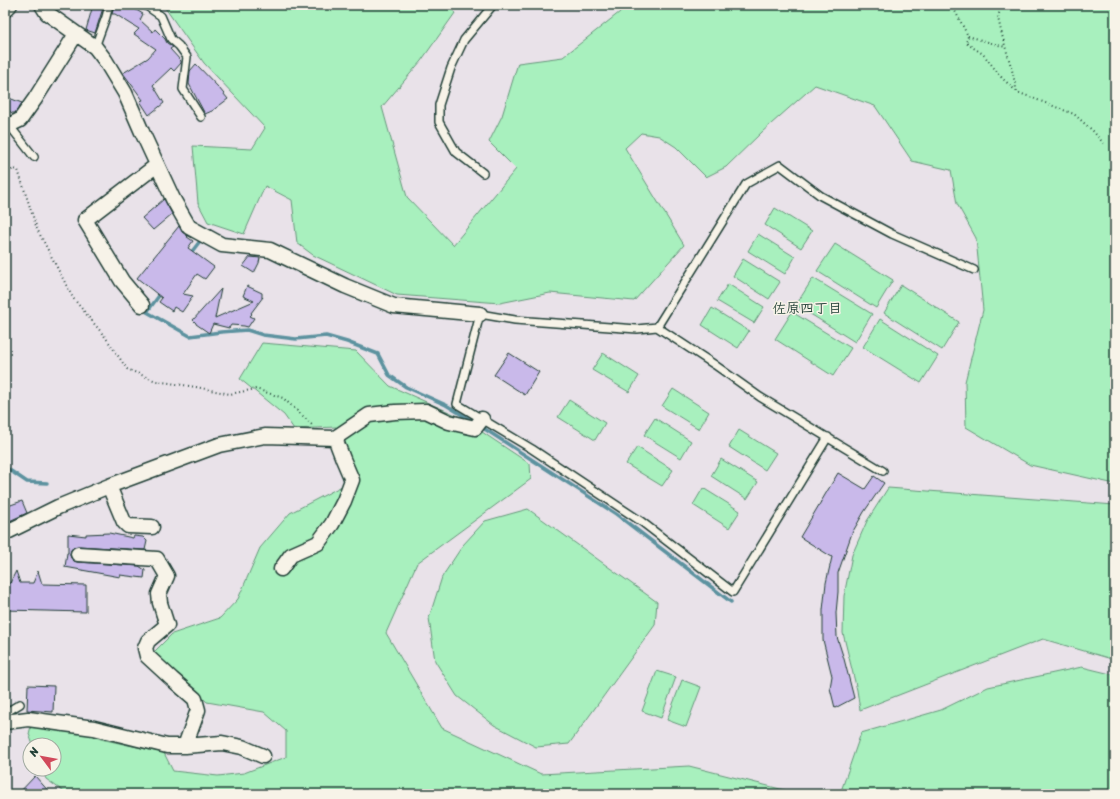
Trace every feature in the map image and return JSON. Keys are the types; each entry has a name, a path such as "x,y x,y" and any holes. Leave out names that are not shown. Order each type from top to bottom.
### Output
{"street":[{"path":"5,10 10,5"},
{"path":"42,5 47,14 95,47 105,60 125,93 173,199 189,226 222,245 270,250 345,286 394,306 480,314"},
{"path":"7,126 20,120 76,34"},
{"path":"142,305 122,280 85,220 158,165"},
{"path":"5,533 58,507 109,486 220,446 265,436 330,438 369,415 395,412 426,411 449,422 475,428 482,419"},
{"path":"281,570 291,555 318,543 332,524 344,501 352,480 343,459 330,438"},
{"path":"109,486 124,522 128,526 152,527"},
{"path":"78,554 157,559 167,576 159,594 160,603 167,625 148,641 145,648 147,656 196,699 198,710 185,746"},
{"path":"5,722 28,719 94,728 167,746 222,743 242,747 263,756"}],"lane":[{"path":"95,47 109,5"},
{"path":"145,5 161,16 171,39 188,57 183,90 201,117"},
{"path":"483,173 456,152 439,122 439,105 451,68 464,40 493,5"},
{"path":"7,126 34,157"},
{"path":"657,327 746,184 780,165 821,196 892,234 974,270"},
{"path":"828,437 732,592 642,522 532,449 457,404 480,314 522,321 637,329 657,327 760,397 828,437 883,470"},
{"path":"5,713 20,704"}],"path":[{"path":"951,5 968,36 966,43 983,54 1002,78 1017,92 1074,114 1093,131 1104,144"},
{"path":"1001,5 998,18 1017,92"},
{"path":"968,36 1006,47"},
{"path":"5,175 13,169 18,170 37,229 73,298 106,338 127,369 156,381 230,394 256,389 283,398 330,438"}],"green space":[{"path":"163,5 449,5 455,13 421,61 382,107 407,197 453,245 516,169 489,142 502,116 518,63 563,57 620,12 622,5 1115,5 1115,484 1030,465 966,427 965,382 983,310 976,238 957,204 951,170 912,161 875,106 815,85 762,132 726,167 706,177 676,147 659,136 641,133 625,148 684,245 634,301 550,293 500,303 397,295 313,255 297,243 292,200 265,186 244,234 208,222 198,203 193,146 252,149 265,128 204,63"},
{"path":"775,208 812,231 801,248 765,225"},
{"path":"758,234 795,257 785,274 748,251"},
{"path":"835,244 893,280 876,308 817,271"},
{"path":"743,259 780,282 769,299 733,276"},
{"path":"813,278 872,314 855,342 796,305"},
{"path":"728,284 764,307 754,323 717,301"},
{"path":"901,285 959,322 942,350 884,313"},
{"path":"712,308 749,331 738,348 702,325"},
{"path":"792,312 851,348 833,376 775,339"},
{"path":"880,319 938,356 921,383 863,347"},
{"path":"262,343 356,351 390,386 458,416 530,464 531,479 417,563 386,633 442,728 541,774 689,766 800,794 67,794 46,779 45,777 62,777 62,737 30,737 29,734 34,714 101,739 164,753 173,771 218,776 244,773 286,757 286,731 264,712 207,702 153,653 172,634 220,618 238,599 260,548 290,513 344,485 336,427 294,429 284,415 240,379"},
{"path":"603,353 639,376 629,392 592,370"},
{"path":"673,389 709,412 699,429 662,406"},
{"path":"569,400 605,423 595,440 558,417"},
{"path":"655,418 691,441 681,458 644,435"},
{"path":"739,430 776,453 765,470 729,447"},
{"path":"637,447 673,470 662,486 626,464"},
{"path":"721,459 758,482 747,499 711,476"},
{"path":"703,488 740,511 729,528 693,505"},
{"path":"888,488 1115,505 1115,660 1043,639 860,710 857,690 843,633 844,596 852,555 867,521"},
{"path":"528,509 657,602 655,625 569,744 536,747 494,725 457,696 435,661 429,618 442,577 463,545 485,521"},
{"path":"1082,667 1115,675 1115,794 840,794 861,733 941,710 988,687"},
{"path":"657,671 676,677 661,718 642,711"},
{"path":"682,680 701,687 686,727 667,720"}],"building":[{"path":"93,5 104,5 95,33 86,30"},
{"path":"114,5 128,5 143,14 140,20 153,32 155,29 167,43 173,47 170,49 181,61 174,71 171,68 153,85 164,103 149,115 140,101 143,100 123,73 148,58 156,49 134,34 139,29 115,14 112,14"},
{"path":"196,64 228,99 212,111 205,114 189,84 190,71"},
{"path":"9,98 22,103 15,113 12,113 5,108 5,104"},
{"path":"164,199 172,214 153,230 142,218"},
{"path":"179,226 182,232 193,241 188,248 214,267 205,279 197,274 183,294 193,296 182,312 174,307 172,311 159,302 162,298 137,278"},
{"path":"250,257 260,258 254,273 243,266"},
{"path":"247,286 262,293 262,298 263,297 251,313 252,314 250,316 254,318 248,327 231,325 229,328 213,324 209,333 196,324 193,320 221,289 215,318 254,301 243,296"},
{"path":"509,353 539,372 525,395 494,375"},
{"path":"838,473 865,489 874,476 884,483 864,512 852,533 838,573 836,613 837,637 854,698 835,708 830,688 832,676 823,640 823,610 826,583 832,557 800,537"},
{"path":"22,501 27,513 5,523 5,507"},
{"path":"109,533 133,538 134,536 143,537 147,541 145,550 78,546 71,550 71,558 77,562 139,566 145,570 144,578 120,575 120,577 65,567 68,553 68,534 86,536 86,534"},
{"path":"16,571 20,583 33,583 38,571 42,584 86,585 86,612 5,610 5,583 10,583"},
{"path":"28,685 54,686 53,712 27,710"},
{"path":"34,777 36,777 51,794 18,794"}],"waterway":[{"path":"190,254 200,241"},
{"path":"161,293 147,312 190,336 247,330 263,335 296,339 326,336 347,342 378,354 389,375 406,387 446,405 474,422"},
{"path":"480,426 616,514 731,602"},
{"path":"5,467 27,482 47,483"}],"district":[{"name":"佐原四丁目","path":"807,308"}]}
